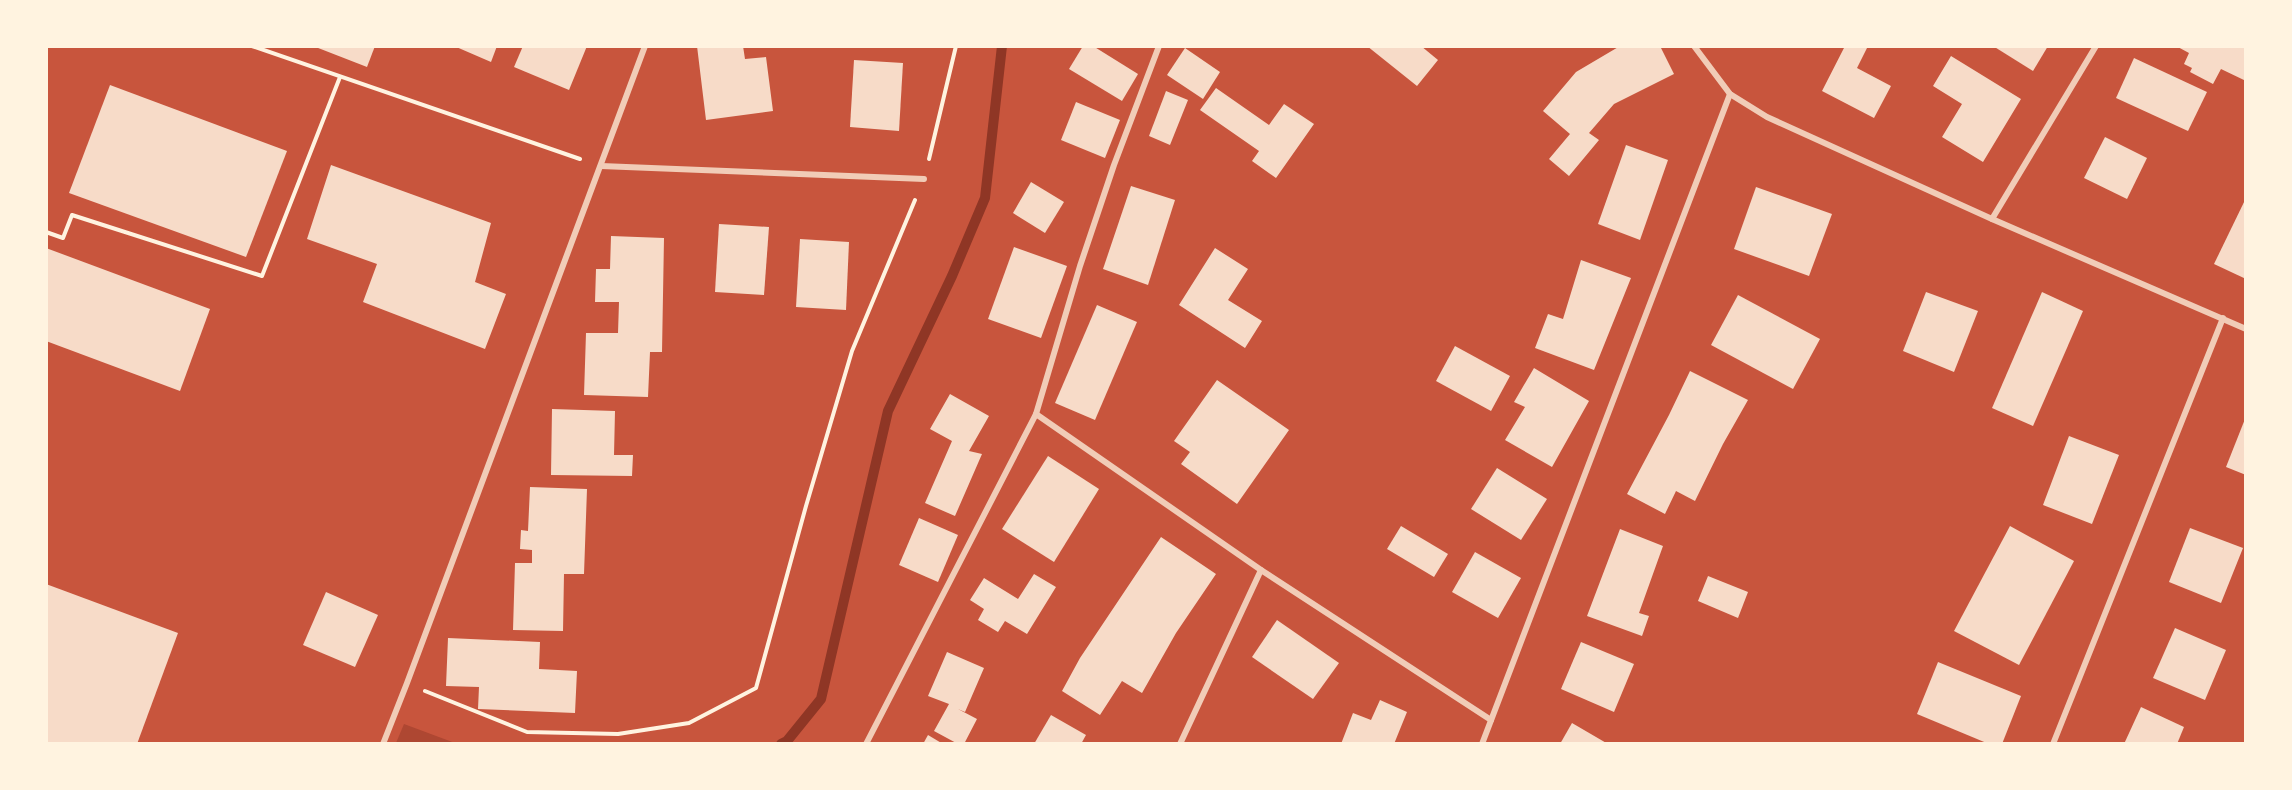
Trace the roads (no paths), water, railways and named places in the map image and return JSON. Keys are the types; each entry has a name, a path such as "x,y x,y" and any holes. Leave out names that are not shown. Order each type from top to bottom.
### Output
{"street":[{"path":"383,744 645,46"},
{"path":"866,744 1036,414 1114,165 1159,46"},
{"path":"1694,46 1730,94 1785,126 2246,329"},
{"path":"1992,219 2096,46"},
{"path":"1482,744 1730,94"},
{"path":"601,166 924,179"},
{"path":"2053,744 2223,318"},
{"path":"1036,414 1260,570 1491,720"},
{"path":"1180,744 1260,570"}],"waterway":[{"path":"781,744 787,741 821,699 888,411 952,276 985,198 1002,46"}]}
